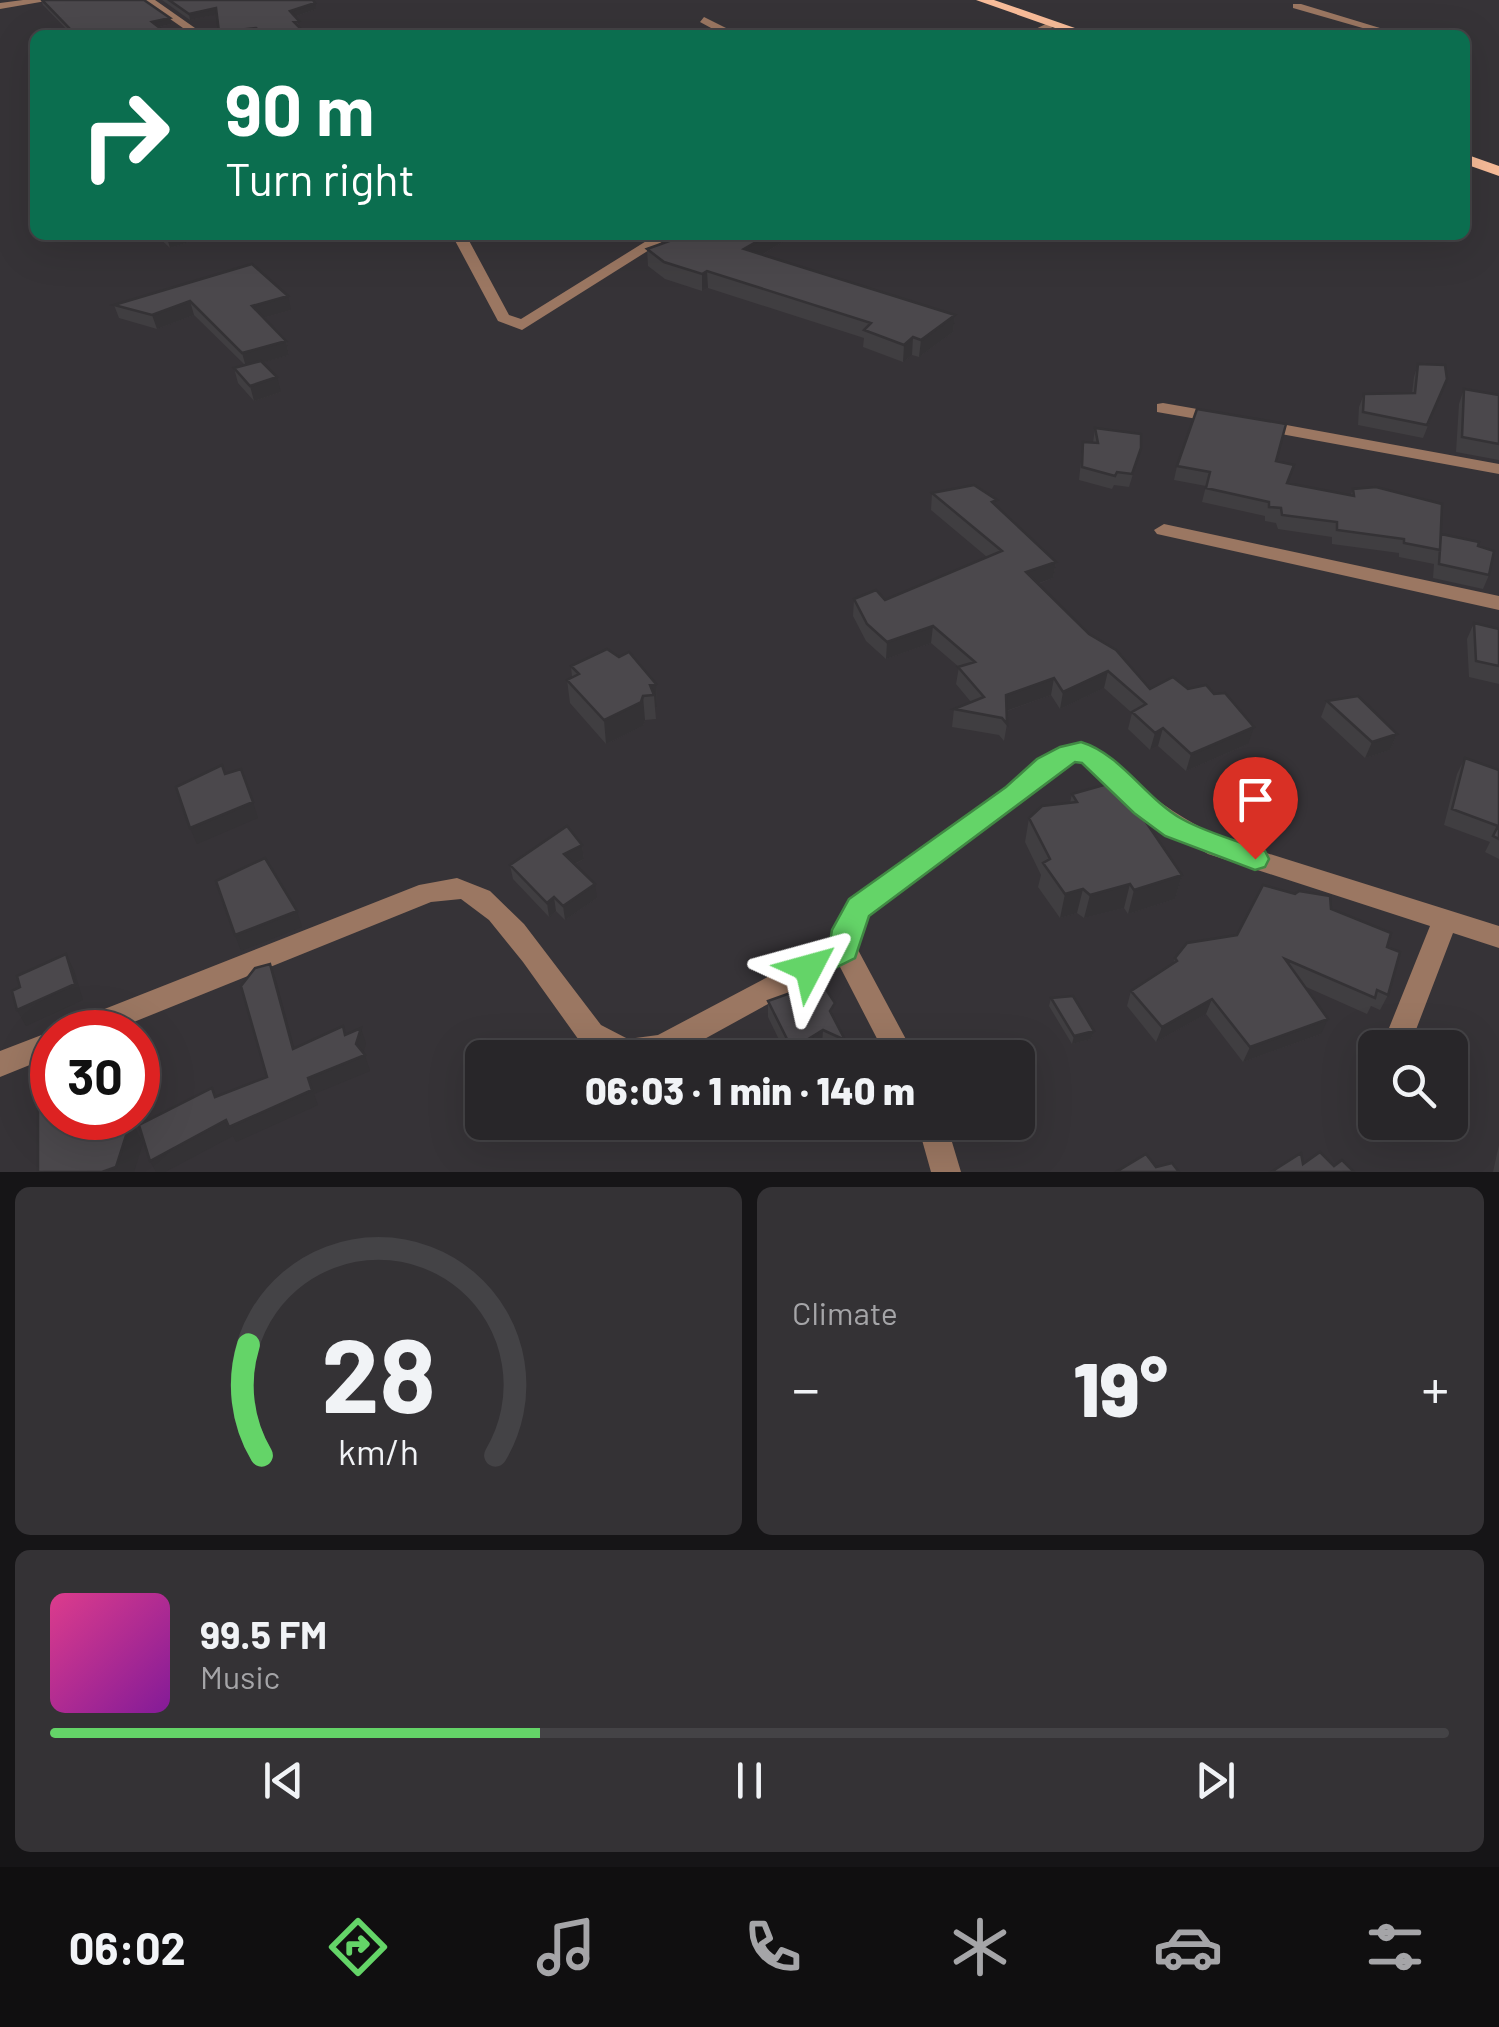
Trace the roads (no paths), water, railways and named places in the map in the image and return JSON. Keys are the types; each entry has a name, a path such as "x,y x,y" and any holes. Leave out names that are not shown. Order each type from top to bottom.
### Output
{"main road":[{"path":"982,0 1073,30"},
{"path":"1470,161 1499,170"}],"street":[{"path":"0,6 47,0"},
{"path":"148,0 193,30"},
{"path":"1297,6 1381,30"},
{"path":"704,20 723,30"},
{"path":"1040,30 1054,24"},
{"path":"462,240 503,318 522,325 658,240"},
{"path":"1163,408 1499,469"},
{"path":"1164,530 1499,602"},
{"path":"892,1040 844,950 846,930 859,908 1016,794 1046,766 1081,752 1174,828 1217,847 1499,936"},
{"path":"134,1010 428,892 451,888 464,888 494,907 591,1034 608,1048 623,1053 647,1053 669,1044 844,950"},
{"path":"1401,1030 1446,920"},
{"path":"0,1064 30,1052"},
{"path":"936,1140 946,1172"}]}
